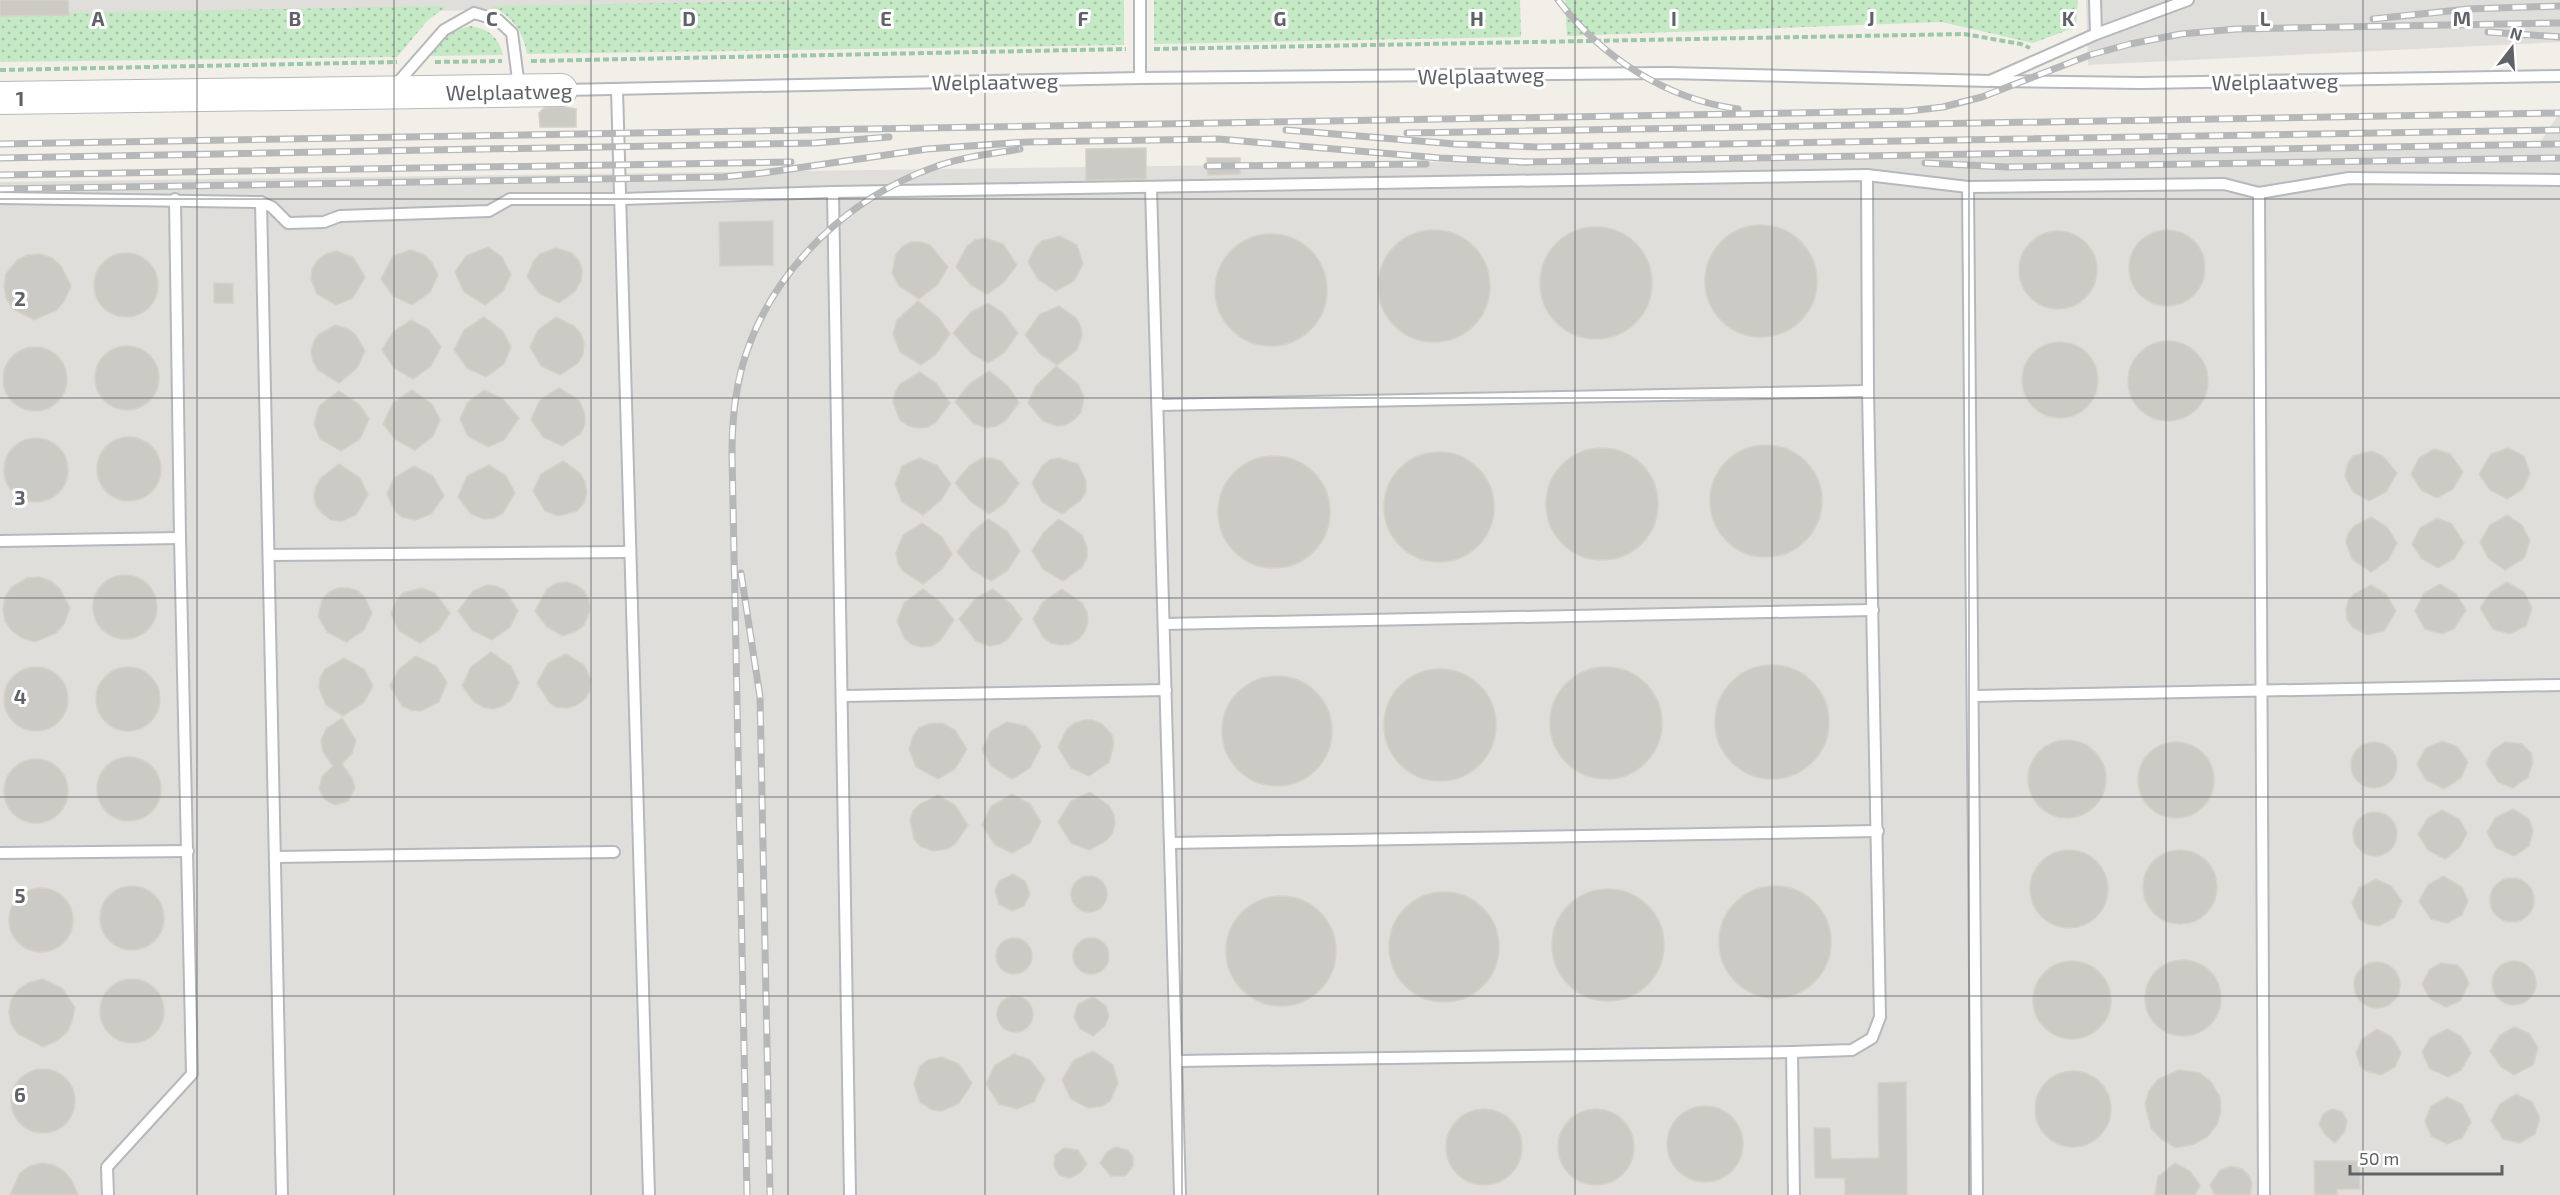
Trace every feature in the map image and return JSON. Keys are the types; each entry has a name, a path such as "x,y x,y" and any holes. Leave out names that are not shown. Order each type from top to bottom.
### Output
{"street":[{"name":"Welplaatweg","path":"0,98 389,93 518,76 564,75"}],"lane":[{"path":"1140,0 1140,78"},
{"path":"2095,0 2096,34"},
{"name":"Welplaatweg","path":"1990,81 2096,34 2187,0"},
{"path":"389,93 444,30 474,13 498,20 512,33 518,76"},
{"name":"Welplaatweg","path":"564,75 617,90 1140,78 1668,73 2141,83 2560,76"},
{"path":"617,90 622,199 649,1195"},
{"path":"1178,1060 1792,1052 1852,1050 1872,1038 1880,1017 1868,391 1867,175"},
{"path":"0,198 261,202 272,207 288,223 324,222 340,216 489,211 510,199 622,199 833,192 1867,175 1968,187 2224,184 2259,193 2349,178 2560,180"},
{"path":"1151,187 1178,1060 1180,1195"},
{"path":"1968,187 1977,1195"},
{"path":"833,192 850,1195"},
{"path":"2259,193 2264,1195"},
{"path":"108,1195 107,1167 192,1074 175,199"},
{"path":"261,202 282,1195"},
{"path":"1159,405 1868,391"},
{"path":"0,541 180,538"},
{"path":"269,555 625,552"},
{"path":"1164,624 1873,610"},
{"path":"1974,696 2560,685"},
{"path":"843,696 1166,690"},
{"path":"1170,843 1878,831"},
{"path":"0,854 188,851"},
{"path":"276,857 614,852"},
{"path":"1792,1052 1794,1195"}],"path":[{"path":"564,75 1140,49 1964,34 2021,44 2047,55"},
{"name":"Welplaatweg","path":"0,70 415,62 518,76 564,75"}],"shaded area":[{"path":"0,0 844,0 0,23"},
{"path":"2086,0 2560,0 2560,42 2088,65"},
{"path":"2560,112 2560,1195 0,1195 0,182 2537,147"}],"green space":[{"path":"832,0 1124,0 1124,45 527,54 520,31 504,14 490,6"},
{"path":"1154,0 1520,0 1521,37 1154,44"},
{"path":"1565,0 2078,0 2076,27 2033,43 1942,22 1567,36"},
{"path":"447,6 428,20 397,57 0,62 0,14"},
{"path":"470,26 491,34 499,43 503,55 427,56 451,32"}],"building":[{"path":"0,0 68,0 69,15 0,16"},
{"path":"544,108 576,109 576,127 540,127 539,113"},
{"path":"1146,148 1146,179 1086,180 1086,149"},
{"path":"1207,158 1240,158 1240,174 1208,175"},
{"path":"773,221 773,265 720,266 719,222"},
{"path":"1761,225 1783,229 1801,241 1813,259 1817,281 1813,303 1801,321 1783,333 1761,337 1739,333 1721,321 1709,303 1705,281 1709,259 1721,241 1739,229"},
{"path":"1596,227 1617,231 1635,244 1648,262 1652,283 1648,304 1635,322 1617,335 1596,339 1575,335 1557,322 1544,304 1540,283 1544,262 1557,244 1575,231"},
{"path":"1434,230 1455,234 1473,247 1486,265 1490,286 1486,307 1473,325 1455,338 1434,342 1413,338 1395,325 1382,307 1378,286 1382,265 1395,247 1413,234"},
{"path":"2160,230 2174,230 2188,236 2199,247 2205,261 2202,283 2194,295 2174,306 2160,306 2146,300 2135,289 2129,275 2129,261 2135,247 2146,236"},
{"path":"2058,231 2073,234 2090,248 2097,270 2094,285 2080,302 2058,309 2043,306 2026,292 2019,270 2022,255 2036,238"},
{"path":"1271,234 1293,238 1311,250 1323,268 1327,290 1323,312 1311,330 1293,342 1271,346 1249,342 1231,330 1219,312 1215,290 1219,268 1231,250 1249,238"},
{"path":"1060,236 1077,245 1083,264 1074,281 1056,291 1038,279 1028,262 1035,248 1042,241"},
{"path":"985,238 1003,244 1017,265 1003,283 987,294 971,285 956,267 967,246 975,240"},
{"path":"911,242 930,245 948,267 938,284 919,299 899,286 892,273 896,254 903,246"},
{"path":"488,247 502,257 511,275 503,291 485,305 464,292 455,272 466,256"},
{"path":"556,248 572,253 579,261 582,270 581,281 575,291 559,303 540,294 527,277 533,262 540,254"},
{"path":"410,250 425,255 438,275 430,292 412,305 393,296 381,279 393,256"},
{"path":"336,251 353,257 365,277 353,298 336,305 317,294 311,279 312,269 318,260"},
{"path":"120,253 132,253 149,262 156,273 158,285 156,297 149,308 132,317 120,317 108,312 99,303 94,291 94,279 99,267 108,258"},
{"path":"40,254 52,258 61,266 71,286 57,310 34,320 13,309 6,298 4,286 6,274 17,260 28,255"},
{"path":"214,283 233,284 233,303 214,303"},
{"path":"918,301 939,318 950,334 936,354 921,365 900,352 893,334 897,320"},
{"path":"988,303 1003,313 1018,333 1004,353 988,363 972,354 953,333 971,312"},
{"path":"1059,306 1076,318 1081,327 1082,336 1077,350 1057,365 1040,354 1025,335 1040,314"},
{"path":"484,317 503,331 511,347 504,364 486,377 467,368 454,350 464,330"},
{"path":"556,317 574,326 581,334 584,343 583,354 578,363 560,375 541,366 530,347 538,330"},
{"path":"411,320 428,329 441,347 431,366 413,379 394,368 382,350 393,332"},
{"path":"335,325 348,329 356,335 365,351 357,368 339,383 318,370 311,351 319,334"},
{"path":"2168,341 2183,344 2196,353 2205,366 2208,381 2205,396 2196,409 2183,418 2168,421 2153,418 2140,409 2131,396 2128,381 2131,366 2140,353 2153,344"},
{"path":"2060,342 2075,345 2087,353 2095,365 2098,380 2095,395 2087,407 2075,415 2060,418 2045,415 2033,407 2025,395 2022,380 2025,365 2033,353 2045,345"},
{"path":"121,346 133,346 150,355 157,366 159,378 157,390 150,401 133,410 121,410 109,405 100,396 95,384 95,372 100,360 109,351"},
{"path":"29,347 41,347 58,356 65,367 67,379 65,391 58,402 41,411 29,411 17,406 8,397 3,385 3,373 8,361 17,352"},
{"path":"1056,366 1078,384 1084,397 1081,412 1075,419 1066,425 1057,426 1043,421 1028,403 1036,386"},
{"path":"989,371 1008,386 1019,403 1005,421 987,428 973,423 955,402 969,384"},
{"path":"920,372 936,383 950,403 936,422 928,427 918,428 909,426 900,420 893,402 900,384"},
{"path":"559,388 579,400 585,415 585,425 580,434 562,446 543,437 531,420 540,400"},
{"path":"412,390 432,404 440,420 433,436 415,450 396,440 383,424 393,403"},
{"path":"484,390 503,399 519,418 504,440 488,447 468,436 460,419 467,403"},
{"path":"339,391 360,405 369,419 360,439 341,451 320,439 314,424 319,406"},
{"path":"123,437 135,437 152,446 159,457 161,469 159,481 152,492 135,501 123,501 111,496 102,487 97,475 97,463 102,451 111,442"},
{"path":"30,438 42,438 59,447 66,458 68,470 66,482 59,493 42,502 30,502 18,497 9,488 4,476 4,464 9,452 18,443"},
{"path":"1766,445 1788,449 1806,461 1818,479 1822,501 1818,523 1806,541 1788,553 1766,557 1744,553 1726,541 1714,523 1710,501 1714,479 1726,461 1744,449"},
{"path":"1602,448 1623,453 1641,465 1653,483 1658,504 1653,525 1641,543 1623,555 1602,560 1581,555 1563,543 1551,525 1546,504 1551,483 1563,465 1581,453"},
{"path":"2508,448 2524,456 2530,473 2523,489 2507,499 2490,490 2479,474 2491,454"},
{"path":"2434,449 2450,454 2463,472 2453,489 2437,498 2421,490 2411,474 2419,458"},
{"path":"2371,451 2383,456 2397,473 2386,492 2369,501 2353,492 2345,476 2348,463 2353,456"},
{"path":"1439,452 1460,456 1478,468 1490,486 1494,507 1490,528 1478,546 1460,558 1439,562 1418,558 1400,546 1388,528 1384,507 1388,486 1400,468 1418,456"},
{"path":"1274,456 1296,460 1314,472 1326,490 1330,512 1326,534 1314,552 1296,564 1274,568 1252,564 1234,552 1222,534 1218,512 1222,490 1234,472 1252,460"},
{"path":"919,458 937,465 951,484 941,500 923,515 902,502 895,484 902,466"},
{"path":"982,458 1001,461 1019,483 1005,503 989,514 970,501 955,483 969,466"},
{"path":"1059,458 1078,464 1086,481 1086,491 1081,500 1062,514 1042,502 1032,483 1042,466 1050,460"},
{"path":"563,461 580,473 587,493 584,503 577,511 558,516 545,511 533,491 541,474"},
{"path":"339,464 360,478 368,495 356,515 342,521 331,520 322,513 316,506 314,496 321,478"},
{"path":"489,465 506,476 515,493 503,513 494,518 484,519 471,514 458,497 467,476"},
{"path":"414,466 433,476 444,496 431,514 416,520 402,517 395,511 387,494 394,478"},
{"path":"2507,515 2522,525 2530,541 2524,558 2505,570 2488,558 2480,542 2490,525"},
{"path":"2371,517 2387,527 2397,543 2388,560 2371,572 2352,559 2346,542 2354,526"},
{"path":"2437,518 2452,524 2464,543 2454,559 2438,568 2422,559 2412,544 2420,528"},
{"path":"988,519 1007,531 1020,551 1007,571 991,581 971,569 957,552 971,533"},
{"path":"1059,519 1082,535 1087,548 1087,558 1082,567 1063,581 1043,569 1032,551 1043,533"},
{"path":"922,523 942,537 952,554 942,569 923,584 903,571 896,553 903,535"},
{"path":"119,575 131,575 148,584 155,595 157,607 155,619 148,630 131,639 119,639 107,634 98,625 93,613 93,601 98,589 107,580"},
{"path":"39,577 51,581 60,589 70,608 64,624 56,633 35,642 22,638 12,631 5,621 3,609 5,597 12,587 27,578"},
{"path":"567,582 584,591 590,610 584,625 563,636 547,627 535,611 547,589 557,583"},
{"path":"2507,582 2524,592 2532,608 2526,626 2510,634 2493,629 2480,608 2491,592"},
{"path":"2440,584 2456,594 2466,610 2454,629 2442,634 2425,629 2415,611 2424,593"},
{"path":"487,585 505,590 518,611 510,627 492,640 472,630 458,611 473,591"},
{"path":"2371,585 2386,594 2396,611 2384,631 2367,635 2352,627 2347,619 2346,610 2348,601 2354,594"},
{"path":"338,588 358,591 365,598 372,613 364,630 346,642 327,632 318,616 322,600 329,592"},
{"path":"422,588 435,593 450,613 439,630 420,643 399,631 391,614 396,601 403,593"},
{"path":"923,589 940,602 954,620 940,641 932,646 922,647 913,645 905,639 897,621 904,603"},
{"path":"993,589 1011,604 1022,619 1008,639 990,646 976,641 959,619 976,598"},
{"path":"1062,589 1082,603 1087,612 1088,622 1079,639 1070,644 1061,645 1051,643 1043,637 1033,619 1043,602"},
{"path":"491,652 511,666 519,683 511,700 493,709 474,702 462,686 471,667"},
{"path":"566,654 584,665 591,680 590,690 585,699 567,708 556,707 549,702 537,683 548,663"},
{"path":"416,656 436,666 447,682 439,702 421,711 402,706 390,686 399,669"},
{"path":"344,658 364,669 373,686 364,702 343,716 326,705 319,688 320,678 325,669"},
{"path":"1772,665 1794,669 1804,674 1820,690 1825,700 1829,722 1825,744 1820,754 1804,770 1794,775 1772,779 1750,775 1740,770 1724,754 1719,744 1715,722 1719,700 1724,690 1740,674 1750,669"},
{"path":"30,667 42,667 59,676 66,687 68,699 66,711 59,722 42,731 30,731 18,726 9,717 4,705 4,693 9,681 18,672"},
{"path":"122,667 134,667 151,676 158,687 160,699 158,711 151,722 134,731 122,731 110,726 101,717 96,705 96,693 101,681 110,672"},
{"path":"1606,667 1627,672 1645,684 1657,702 1662,723 1657,744 1645,762 1627,774 1606,779 1585,774 1567,762 1555,744 1550,723 1555,702 1567,684 1585,672"},
{"path":"1440,669 1461,673 1480,685 1492,704 1496,725 1492,746 1480,765 1461,777 1440,781 1419,777 1400,765 1388,746 1384,725 1388,704 1400,685 1419,673"},
{"path":"1277,676 1298,680 1316,692 1328,710 1332,731 1328,752 1316,770 1298,782 1277,786 1256,782 1238,770 1226,752 1222,731 1226,710 1238,692 1256,680"},
{"path":"342,718 356,740 352,753 342,764 352,778 355,788 348,801 335,805 325,800 319,789 322,777 333,766 323,752 321,741 326,729"},
{"path":"1084,720 1093,720 1102,724 1112,735 1114,744 1109,762 1089,776 1071,768 1058,747 1067,729"},
{"path":"1007,722 1026,726 1041,746 1030,768 1012,779 991,766 982,749 991,731"},
{"path":"942,723 955,730 967,749 955,769 938,779 916,767 909,749 913,736 919,728 928,724"},
{"path":"2067,740 2082,743 2095,751 2103,764 2106,779 2103,794 2095,807 2082,815 2067,818 2052,815 2039,807 2031,794 2028,779 2031,764 2039,751 2052,743"},
{"path":"2442,741 2458,747 2468,762 2461,778 2444,789 2426,780 2417,764 2426,748"},
{"path":"2176,742 2191,745 2203,753 2211,765 2214,780 2211,795 2203,807 2191,815 2176,818 2161,815 2149,807 2141,795 2138,780 2141,765 2149,753 2161,745"},
{"path":"2374,742 2390,749 2397,765 2390,781 2374,788 2358,781 2351,765 2358,749"},
{"path":"2505,742 2522,744 2531,753 2533,762 2528,777 2513,788 2498,782 2486,764 2492,751"},
{"path":"123,757 135,757 152,766 159,777 161,789 159,801 152,812 135,821 123,821 111,816 102,807 97,795 97,783 102,771 111,762"},
{"path":"30,759 42,759 59,768 66,779 68,791 66,803 59,814 42,823 30,823 18,818 9,809 4,797 4,785 9,773 18,764"},
{"path":"1090,792 1109,806 1114,815 1115,824 1112,834 1106,841 1089,850 1071,843 1058,822 1071,801"},
{"path":"1012,794 1030,804 1041,822 1030,843 1012,853 995,845 982,825 991,806"},
{"path":"938,795 955,805 968,825 955,844 947,849 933,851 920,846 914,839 910,820 913,811 920,804"},
{"path":"2513,809 2529,819 2533,831 2529,846 2514,856 2496,848 2487,833 2495,818"},
{"path":"2442,810 2459,819 2467,833 2460,847 2445,859 2428,850 2418,834 2428,818"},
{"path":"2375,812 2384,813 2391,818 2396,825 2396,843 2391,850 2384,855 2375,856 2366,855 2359,850 2354,843 2353,834 2354,825 2359,818 2366,813"},
{"path":"2069,850 2084,853 2096,862 2105,874 2108,889 2105,904 2096,916 2084,925 2069,928 2054,925 2042,916 2033,904 2030,889 2033,874 2042,862 2054,853"},
{"path":"2180,850 2201,856 2211,866 2217,887 2211,908 2201,918 2180,924 2159,918 2149,908 2143,887 2149,866 2159,856"},
{"path":"1013,874 1025,881 1030,894 1024,906 1012,911 999,904 995,891 999,881"},
{"path":"1089,876 1101,882 1107,894 1101,906 1089,912 1077,906 1071,894 1077,882"},
{"path":"2443,876 2462,887 2468,901 2462,915 2447,923 2431,919 2419,901 2428,885"},
{"path":"2512,878 2527,885 2534,900 2527,915 2512,922 2497,915 2490,900 2497,885"},
{"path":"2376,879 2391,886 2402,901 2394,918 2379,926 2366,924 2359,919 2352,903 2359,888"},
{"path":"126,886 138,886 155,895 162,906 164,918 162,930 155,941 138,950 126,950 114,945 105,936 100,924 100,912 105,900 114,891"},
{"path":"1775,886 1796,890 1815,902 1827,921 1831,942 1827,963 1815,982 1796,994 1775,998 1754,994 1735,982 1723,963 1719,942 1723,921 1735,902 1754,890"},
{"path":"41,888 53,890 64,897 71,908 73,920 71,932 64,943 53,950 41,952 29,950 18,943 11,932 9,920 11,908 18,897 29,890"},
{"path":"1608,889 1629,893 1648,905 1660,924 1664,945 1660,966 1648,985 1629,997 1608,1001 1587,997 1568,985 1556,966 1552,945 1556,924 1568,905 1587,893"},
{"path":"1444,892 1465,896 1483,908 1495,926 1499,947 1495,968 1483,986 1465,998 1444,1002 1423,998 1405,986 1393,968 1389,947 1393,926 1405,908 1423,896"},
{"path":"1281,896 1302,900 1320,912 1332,930 1336,951 1332,972 1320,990 1302,1002 1281,1006 1260,1002 1242,990 1230,972 1226,951 1230,930 1242,912 1260,900"},
{"path":"1014,938 1026,944 1032,956 1026,968 1014,974 1002,968 996,956 1002,944"},
{"path":"1091,938 1103,944 1109,956 1103,968 1091,974 1079,968 1073,956 1079,944"},
{"path":"2183,960 2198,963 2210,971 2218,983 2221,998 2218,1013 2210,1025 2198,1033 2183,1036 2168,1033 2156,1025 2148,1013 2145,998 2148,983 2156,971 2168,963"},
{"path":"2072,961 2087,964 2104,978 2111,1000 2108,1015 2094,1032 2072,1039 2057,1036 2040,1022 2033,1000 2036,985 2050,968"},
{"path":"2514,961 2529,968 2536,983 2529,998 2514,1005 2499,998 2492,983 2499,968"},
{"path":"2377,962 2393,969 2400,985 2393,1001 2377,1008 2361,1001 2354,985 2361,969"},
{"path":"2441,963 2457,965 2469,983 2460,1001 2446,1007 2430,999 2422,984 2430,969"},
{"path":"42,979 62,988 75,1008 67,1032 58,1040 43,1047 18,1034 11,1024 9,1012 11,1000 18,990 28,983"},
{"path":"126,979 138,979 155,988 162,999 164,1011 162,1023 155,1034 138,1043 126,1043 114,1038 105,1029 100,1017 100,1005 105,993 114,984"},
{"path":"1015,996 1027,1002 1033,1014 1027,1026 1015,1032 1003,1026 997,1014 1003,1002"},
{"path":"1093,997 1106,1006 1109,1016 1105,1026 1093,1036 1080,1029 1074,1017 1078,1004"},
{"path":"2514,1027 2529,1033 2538,1048 2533,1065 2514,1075 2501,1067 2490,1051 2500,1035"},
{"path":"2377,1029 2392,1037 2401,1053 2395,1067 2381,1075 2366,1071 2360,1065 2356,1053 2362,1039"},
{"path":"2447,1029 2461,1036 2471,1053 2461,1070 2448,1077 2430,1069 2422,1052 2430,1038"},
{"path":"1093,1051 1113,1065 1118,1083 1110,1101 1102,1106 1088,1108 1071,1099 1062,1080 1074,1060"},
{"path":"1014,1054 1030,1060 1045,1079 1034,1102 1017,1109 999,1104 986,1084 995,1065"},
{"path":"942,1057 959,1064 972,1083 959,1103 942,1111 933,1110 920,1102 914,1084 920,1066 928,1060"},
{"path":"37,1069 49,1069 66,1078 73,1089 75,1101 73,1113 66,1124 49,1133 37,1133 25,1128 16,1119 11,1107 11,1095 16,1083 25,1074"},
{"path":"2179,1070 2200,1073 2211,1082 2220,1097 2221,1111 2217,1125 2207,1137 2194,1144 2176,1148 2161,1139 2151,1128 2145,1104 2149,1091 2158,1079"},
{"path":"2073,1071 2088,1074 2100,1082 2108,1094 2111,1109 2108,1124 2100,1136 2088,1144 2073,1147 2058,1144 2046,1136 2038,1124 2035,1109 2038,1094 2046,1082 2058,1074"},
{"path":"1906,1082 1907,1195 1845,1195 1845,1178 1815,1178 1814,1128 1830,1128 1831,1159 1879,1158 1878,1083"},
{"path":"2516,1094 2532,1102 2540,1118 2535,1134 2520,1143 2503,1139 2491,1121 2500,1104"},
{"path":"2447,1097 2462,1104 2471,1122 2462,1138 2447,1144 2431,1136 2425,1121 2431,1106"},
{"path":"1705,1106 1719,1109 1732,1117 1740,1130 1743,1144 1740,1158 1732,1171 1719,1179 1705,1182 1691,1179 1678,1171 1670,1158 1667,1144 1670,1130 1678,1117 1691,1109"},
{"path":"1484,1109 1498,1112 1511,1120 1519,1133 1522,1147 1519,1161 1511,1174 1498,1182 1484,1185 1470,1182 1457,1174 1449,1161 1446,1147 1449,1133 1457,1120 1470,1112"},
{"path":"1589,1109 1603,1109 1617,1115 1628,1126 1634,1140 1631,1162 1623,1174 1603,1185 1589,1185 1575,1179 1564,1168 1558,1154 1558,1140 1564,1126 1575,1115"},
{"path":"2332,1109 2342,1112 2347,1121 2345,1131 2335,1143 2324,1133 2319,1124 2323,1114"},
{"path":"1115,1147 1128,1150 1133,1157 1133,1166 1125,1176 1111,1176 1100,1163 1107,1152"},
{"path":"1064,1148 1078,1150 1087,1164 1080,1173 1070,1178 1059,1175 1054,1166 1055,1155"},
{"path":"2314,1161 2356,1161 2359,1166 2360,1189 2337,1189 2337,1195 2315,1195"},
{"path":"42,1163 54,1165 64,1171 72,1181 78,1195 10,1195 20,1173 30,1166"},
{"path":"2175,1163 2190,1171 2200,1185 2195,1195 2155,1195 2158,1177"},
{"path":"2231,1166 2242,1169 2249,1176 2252,1183 2250,1195 2215,1195 2210,1185 2220,1170"}],"railway":[{"path":"1558,0 1594,40 1637,72 1686,96 1738,109"},
{"path":"2373,19 2468,9 2560,6"},
{"path":"0,144 1909,111 1943,107 1982,97 2090,55 2181,34 2237,29 2560,23"},
{"path":"2488,32 2560,37"},
{"path":"1407,133 2560,113"},
{"path":"1286,130 1455,144 1538,147 2560,130"},
{"path":"0,158 815,143 889,137"},
{"path":"0,189 723,177 927,149 1027,142 1218,139 1440,158 1527,162"},
{"path":"1519,162 2560,144"},
{"path":"747,1195 732,454 735,402 743,364 760,320 776,291 819,239 845,217 872,197 932,168 965,158 1020,149"},
{"path":"1925,163 2007,167 2560,158"},
{"path":"0,175 791,162"},
{"path":"1207,166 1426,164"},
{"path":"741,573 760,697 770,1195"}]}
